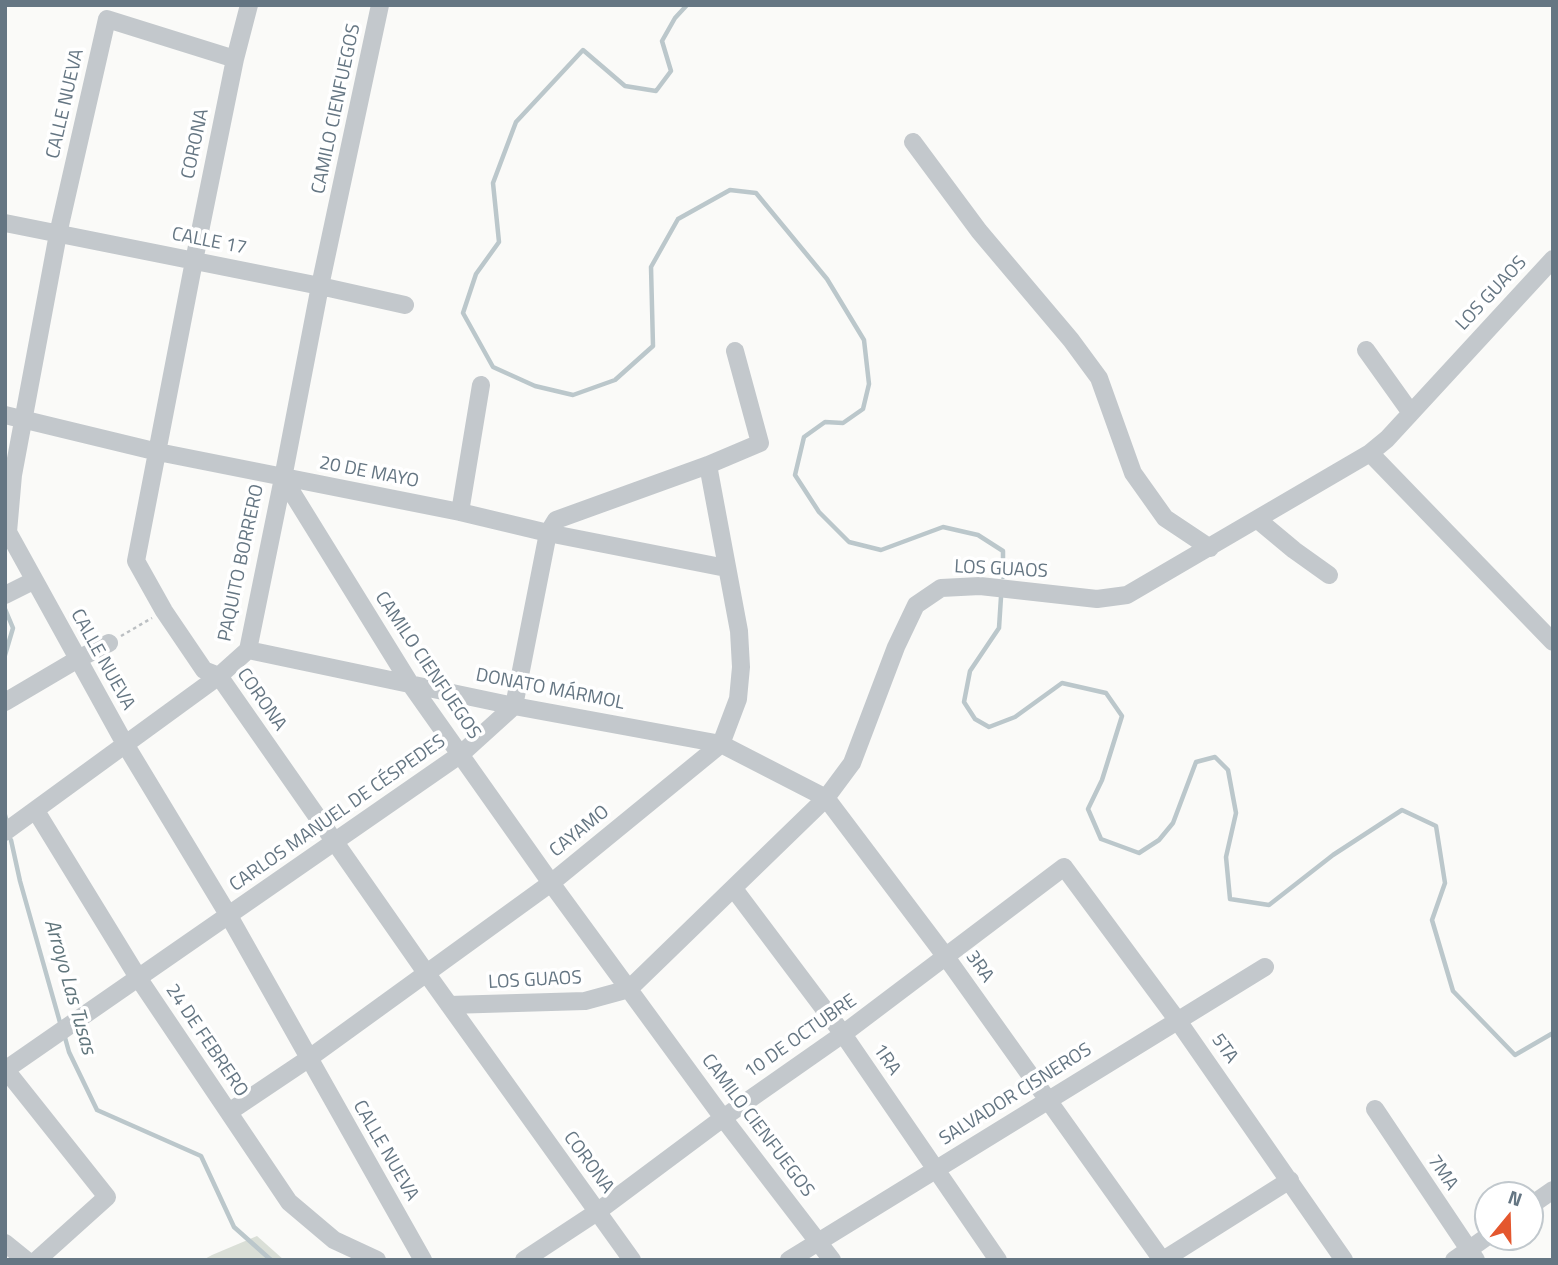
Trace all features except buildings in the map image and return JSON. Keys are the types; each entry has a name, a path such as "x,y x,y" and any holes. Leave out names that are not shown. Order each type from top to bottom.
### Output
{"street":[{"name":"CORONA","path":"249,5 235,59 136,561 164,611 204,670 219,676 427,974 632,1260"},
{"name":"CAMILO CIENFUEGOS","path":"380,5 282,478 411,685 551,883 723,1118 832,1260"},
{"name":"CALLE NUEVA","path":"235,59 107,19 14,417 8,532 125,744 229,916 423,1260"},
{"path":"913,142 979,231 1071,340 1099,379 1133,473 1165,517 1210,548"},
{"name":"CALLE 17","path":"5,223 404,305"},
{"name":"LOS GUAOS","path":"449,1005 585,1001 629,989 826,798 852,763 896,647 916,605 941,588 980,586 1097,599 1126,595 1370,453 1387,439 1553,259"},
{"path":"1366,350 1411,413"},
{"path":"514,706 548,533 556,520 708,465 760,443 735,351"},
{"path":"460,512 481,385"},
{"name":"20 DE MAYO","path":"14,417 158,452 726,568"},
{"path":"1370,453 1553,642"},
{"path":"708,465 739,631 741,667 738,699 721,744"},
{"name":"PAQUITO BORRERO","path":"5,832 219,676 248,650 282,478"},
{"path":"1258,520 1329,575"},
{"path":"5,596 33,581"},
{"path":"5,702 109,643"},
{"name":"DONATO MÁRMOL","path":"248,650 514,706 721,744"},
{"name":"CARLOS MANUEL DE CÉSPEDES","path":"6,1070 461,754 514,706"},
{"name":"3RA","path":"721,744 826,798 946,957 1163,1260"},
{"name":"CAYAMO","path":"229,1112 308,1059 551,883 721,744"},
{"name":"24 DE FEBRERO","path":"36,811 139,979 289,1202 334,1240 377,1260"},
{"name":"10 DE OCTUBRE","path":"524,1260 597,1212 723,1118 843,1034 1064,867"},
{"name":"5TA","path":"1064,867 1178,1021 1345,1260"},
{"name":"1RA","path":"734,889 843,1034 998,1260"},
{"name":"SALVADOR CISNEROS","path":"789,1260 1265,967"},
{"path":"6,1070 107,1198 37,1260"},
{"name":"7MA","path":"1375,1109 1466,1256"},
{"path":"1163,1260 1290,1180"},
{"path":"5,1242 26,1260"}],"path":[{"path":"109,643 164,611"}],"shaded area":[{"path":"257,1236 284,1260 203,1260 212,1255"}],"waterway":[{"path":"687,5 675,18 662,41 671,71 656,91 625,86 583,50 516,122 493,183 499,242 476,274 463,313 493,367 535,386 573,395 615,380 653,346 651,267 678,219 730,190 756,193 827,279 864,340 869,384 863,409 843,423 825,422 804,437 795,475 819,512 849,542 881,550 943,527 978,535 1003,551 1003,577"},
{"path":"1001,597 999,628 970,671 964,702 975,719 989,727 1015,717 1062,683 1106,693 1122,716 1102,780 1088,809 1101,839 1139,853 1159,840 1173,823 1196,762 1215,757 1228,770 1236,813 1226,857 1230,899 1269,905 1333,855 1402,810 1436,826 1445,883 1432,920 1453,991 1515,1055 1553,1033"},
{"name":"Arroyo Las Tusas","path":"5,609 13,628 5,655"},
{"name":"Arroyo Las Tusas","path":"5,815 7,823"},
{"name":"Arroyo Las Tusas","path":"11,840 61,1026"},
{"name":"Arroyo Las Tusas","path":"64,1034 69,1052 97,1110 201,1156 234,1227 271,1260"}]}
